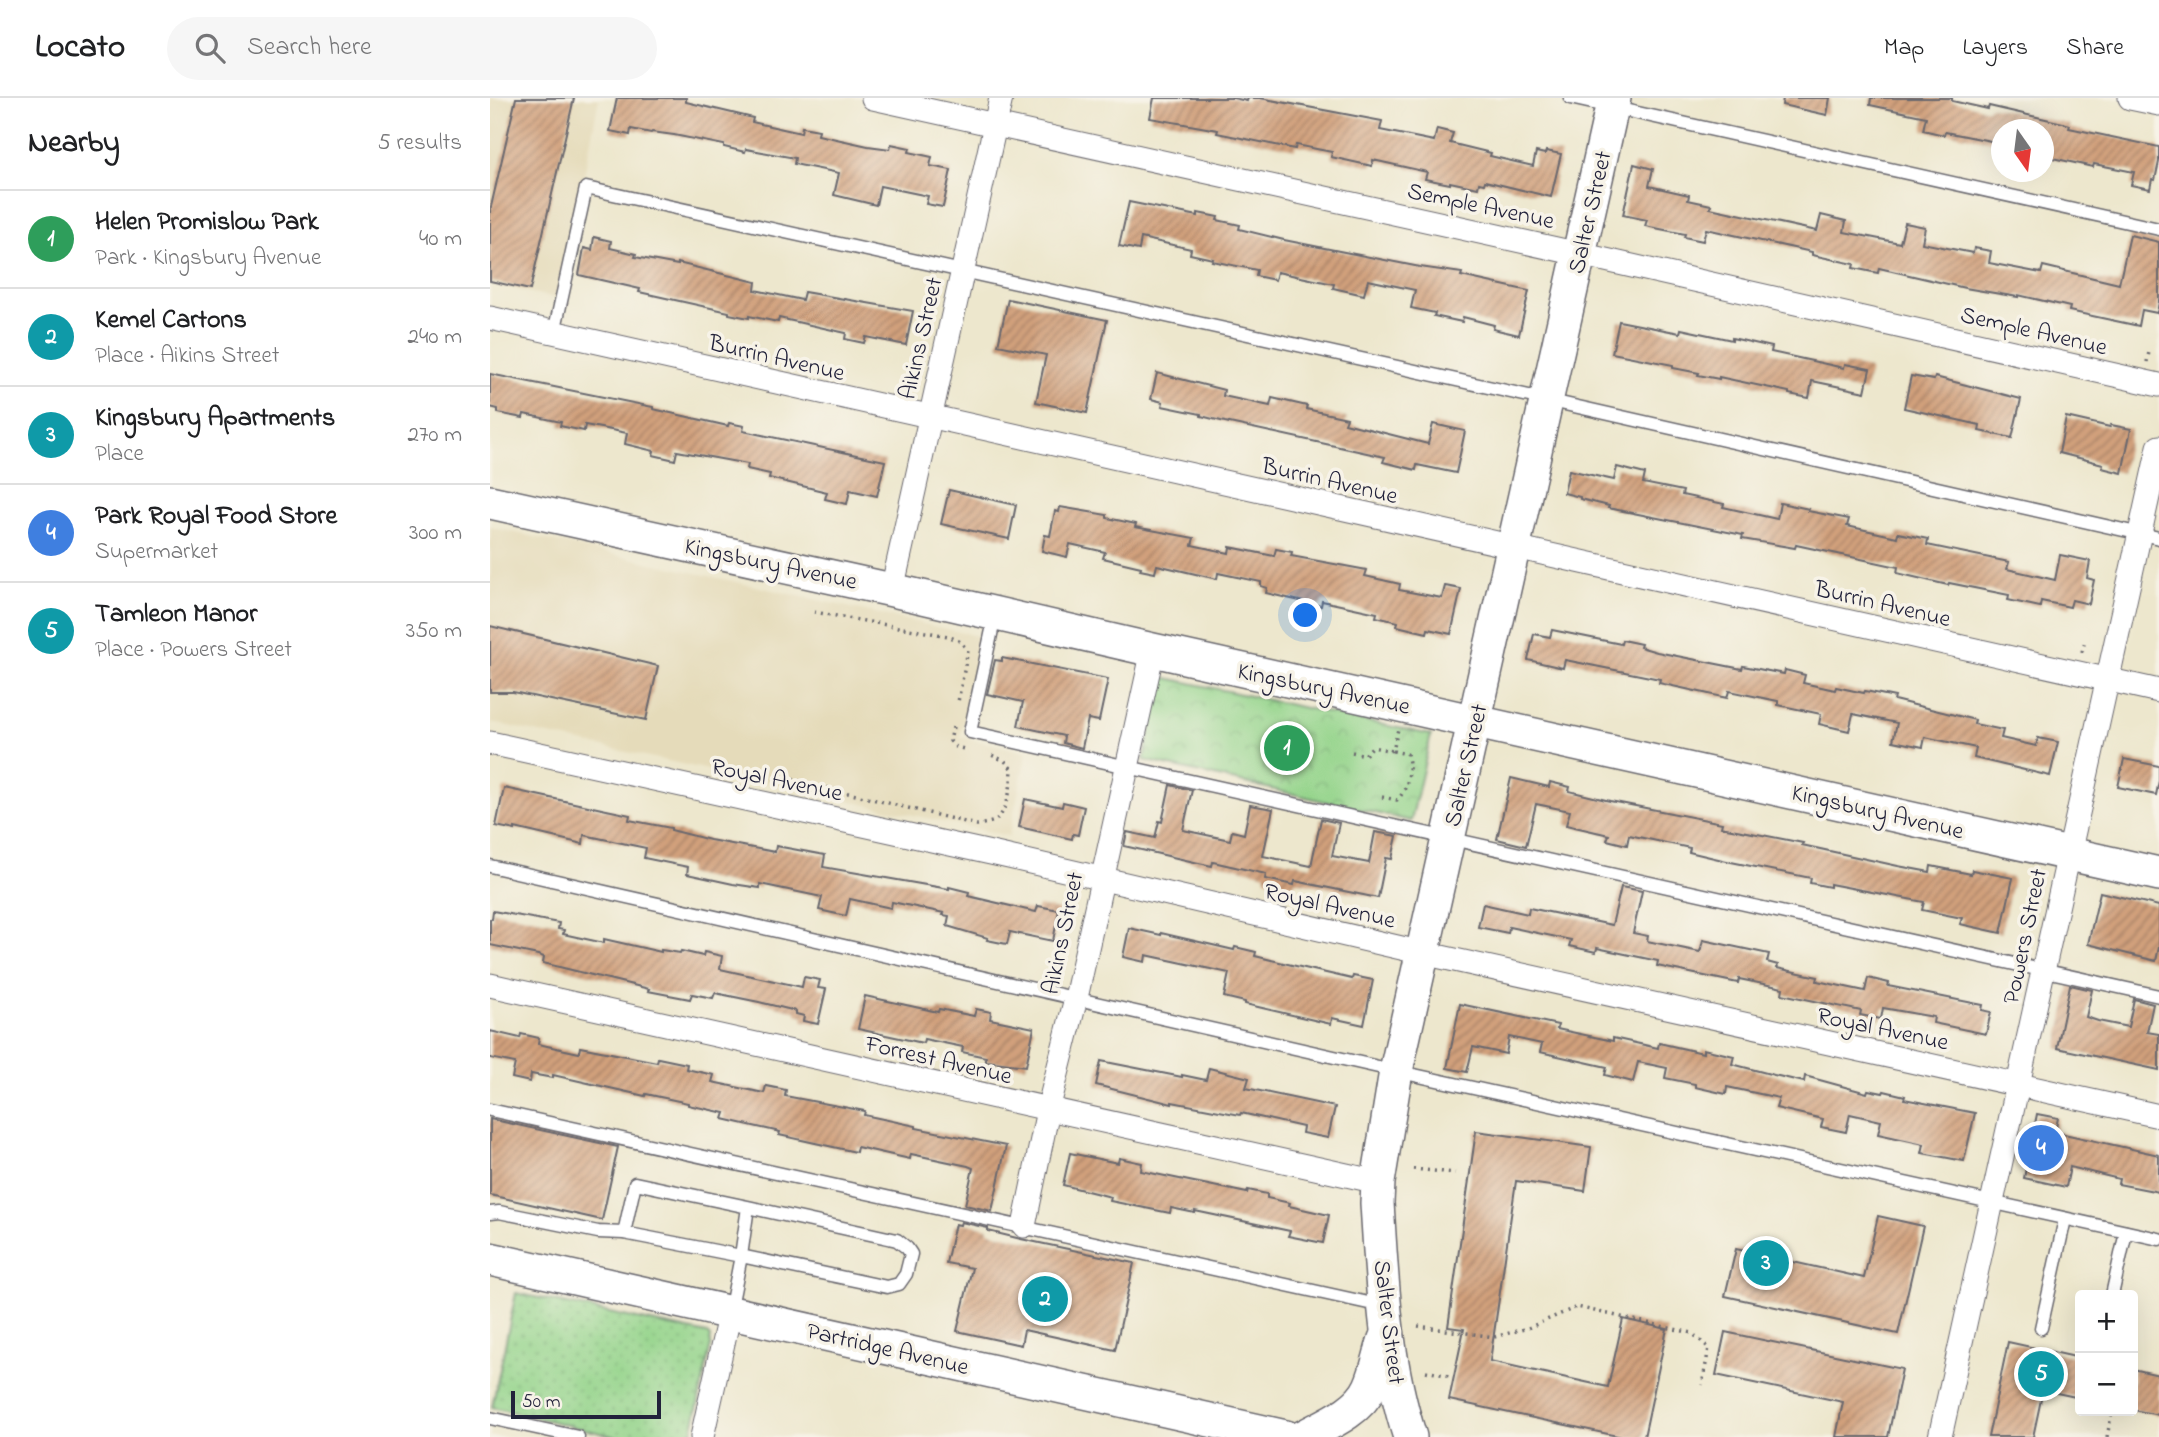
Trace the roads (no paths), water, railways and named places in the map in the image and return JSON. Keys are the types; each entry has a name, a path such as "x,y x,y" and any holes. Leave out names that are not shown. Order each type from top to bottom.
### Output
{"main road":[{"name":"Salter Street","path":"1410,1437 1394,1374 1396,1322 1377,1203 1378,1182 1396,1071 1613,102"},
{"name":"Kingsbury Avenue","path":"490,502 2159,874"},
{"name":"Partridge Avenue","path":"490,1259 1286,1437"},
{"path":"1303,1437 1355,1406 1370,1389 1396,1322"}],"street":[{"name":"Semple Avenue","path":"873,98 2159,384"},
{"name":"Aikins Street","path":"892,590 1001,98"},
{"path":"2130,98 2159,104"},
{"name":"Burrin Avenue","path":"490,318 2159,691"},
{"name":"Powers Street","path":"1940,1437 2108,680 2149,536 2159,447"},
{"name":"Aikins Street","path":"1024,1226 1153,650"},
{"name":"Royal Avenue","path":"490,743 987,852 1423,954 2159,1116"},
{"name":"Forrest Avenue","path":"490,985 1378,1182"},
{"path":"702,1437 730,1312"}],"lane":[{"path":"1570,98 1613,102 2159,229"},
{"path":"554,333 586,188 2149,536"},
{"path":"996,614 970,732 2159,996"},
{"path":"490,866 1396,1071 2159,1239"},
{"path":"490,1110 1024,1226 1396,1322"},
{"path":"490,1213 499,1212 598,1231 624,1233 887,1287 899,1284 906,1274 911,1254 897,1240 635,1183 624,1233"},
{"path":"730,1312 748,1207"},
{"path":"2040,1328 2065,1219"},
{"path":"2113,1290 2126,1232"},
{"path":"490,1418 578,1437"}],"place":[{"name":"Helen Promislow Park","path":"1287,748"},
{"name":"Park Royal Food Store","path":"2041,1148"},
{"name":"Kingsbury Apartments","path":"1766,1263"},
{"name":"Kemel Cartons","path":"1045,1299"},
{"name":"Tamleon Manor","path":"2041,1374"}]}
